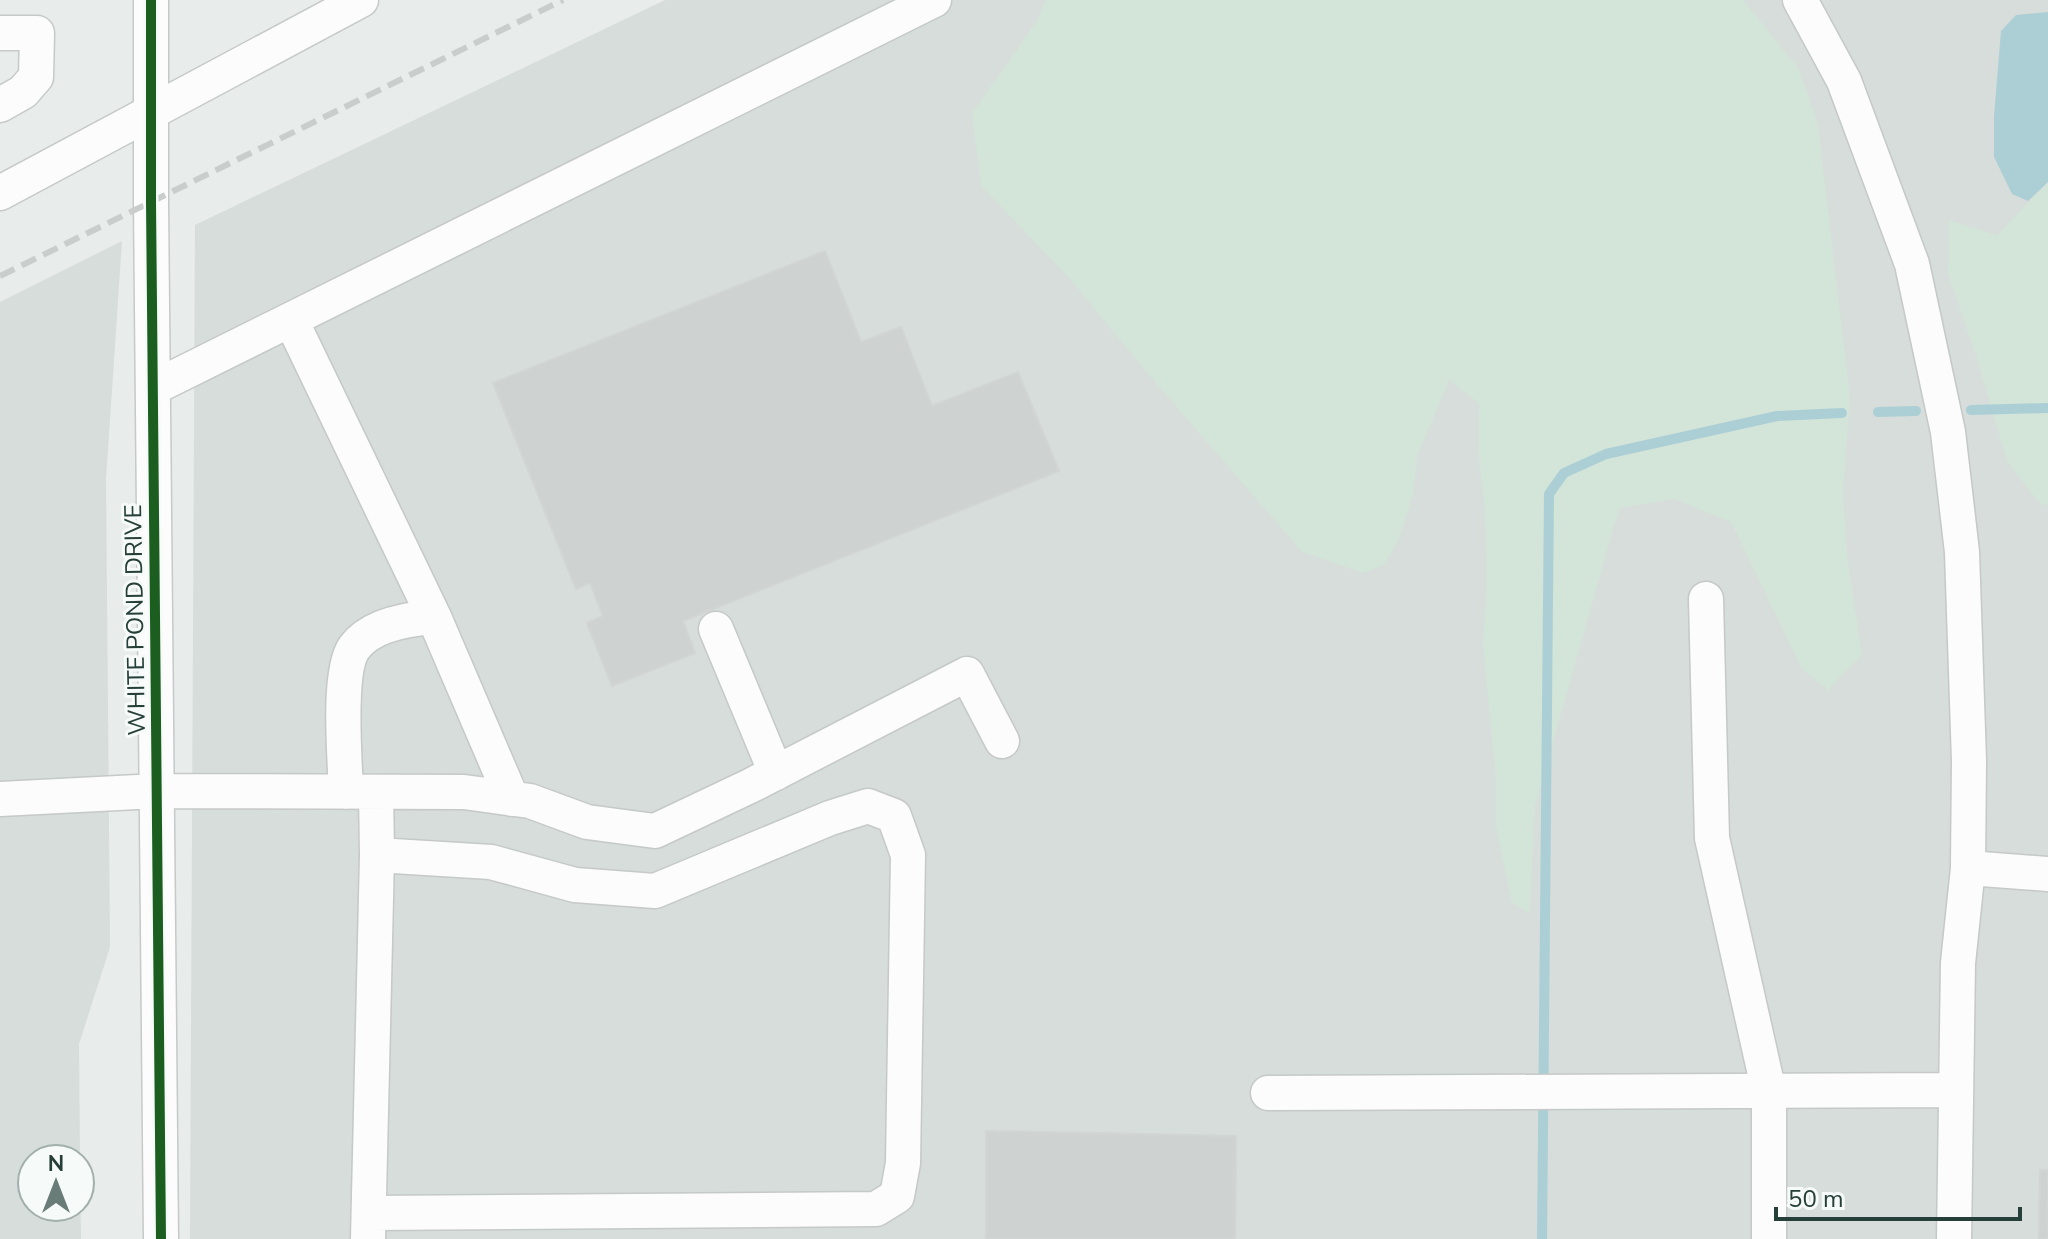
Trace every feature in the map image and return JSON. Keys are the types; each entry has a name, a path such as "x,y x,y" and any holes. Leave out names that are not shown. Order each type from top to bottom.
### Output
{"street":[{"name":"WHITE POND DRIVE","path":"151,0 161,1239"},
{"path":"0,193 361,0"},
{"path":"153,388 934,0"},
{"path":"1800,0 1844,81 1912,264 1948,432 1962,552 1969,761 1968,868 1958,963 1954,1239"},
{"path":"0,33 37,33 37,48 36,77 23,92 0,105"},
{"path":"291,320 434,617 512,799"},
{"path":"1706,599 1712,838 1769,1092 1769,1239"},
{"path":"377,855 491,862 575,885 655,891 830,818 868,806 894,816 908,855 903,1163 897,1196 876,1209 368,1226 377,855 361,792 343,687 353,648 379,628 414,618 434,617"},
{"path":"716,629 776,773"},
{"path":"0,799 157,791 464,792 530,801 587,822 655,831 776,773 967,674 1002,741"},
{"path":"1968,868 2048,874"},
{"path":"1268,1093 1956,1090"}],"shaded area":[{"path":"665,0 2048,0 2048,1239 190,1239 195,225"},
{"path":"122,241 106,479 110,947 79,1044 80,1143 16,1143 16,1223 81,1223 81,1239 0,1239 0,302"}],"green space":[{"path":"1046,0 1743,0 1799,69 1818,124 1850,398 1843,495 1848,564 1862,655 1828,690 1802,669 1731,522 1674,499 1619,508 1535,806 1530,913 1512,903 1496,827 1496,782 1483,643 1487,583 1485,509 1478,452 1479,404 1449,380 1417,457 1413,494 1400,537 1384,565 1363,573 1302,552 1071,280 981,186 972,113 1037,21"},
{"path":"2048,182 2048,505 2040,504 2007,461 1948,274 1949,220 1997,235"}],"water":[{"path":"2048,12 2048,182 2028,201 2012,194 1994,157 2001,31 2016,15"}],"building":[{"path":"825,251 861,342 901,327 932,406 1018,372 1059,471 683,621 695,653 612,686 587,623 603,616 590,583 576,589 493,383"},
{"path":"986,1131 1236,1136 1235,1239 986,1239"},
{"path":"2040,1170 2048,1170 2048,1239 2039,1239"}],"waterway":[{"path":"1971,410 2048,408"},
{"path":"1878,412 1916,411"},
{"path":"1542,1239 1549,494 1564,473 1606,454 1777,416 1842,413"}],"railway":[{"path":"0,276 563,0"}],"cycle path":[{"path":"151,0 161,1239"}]}
